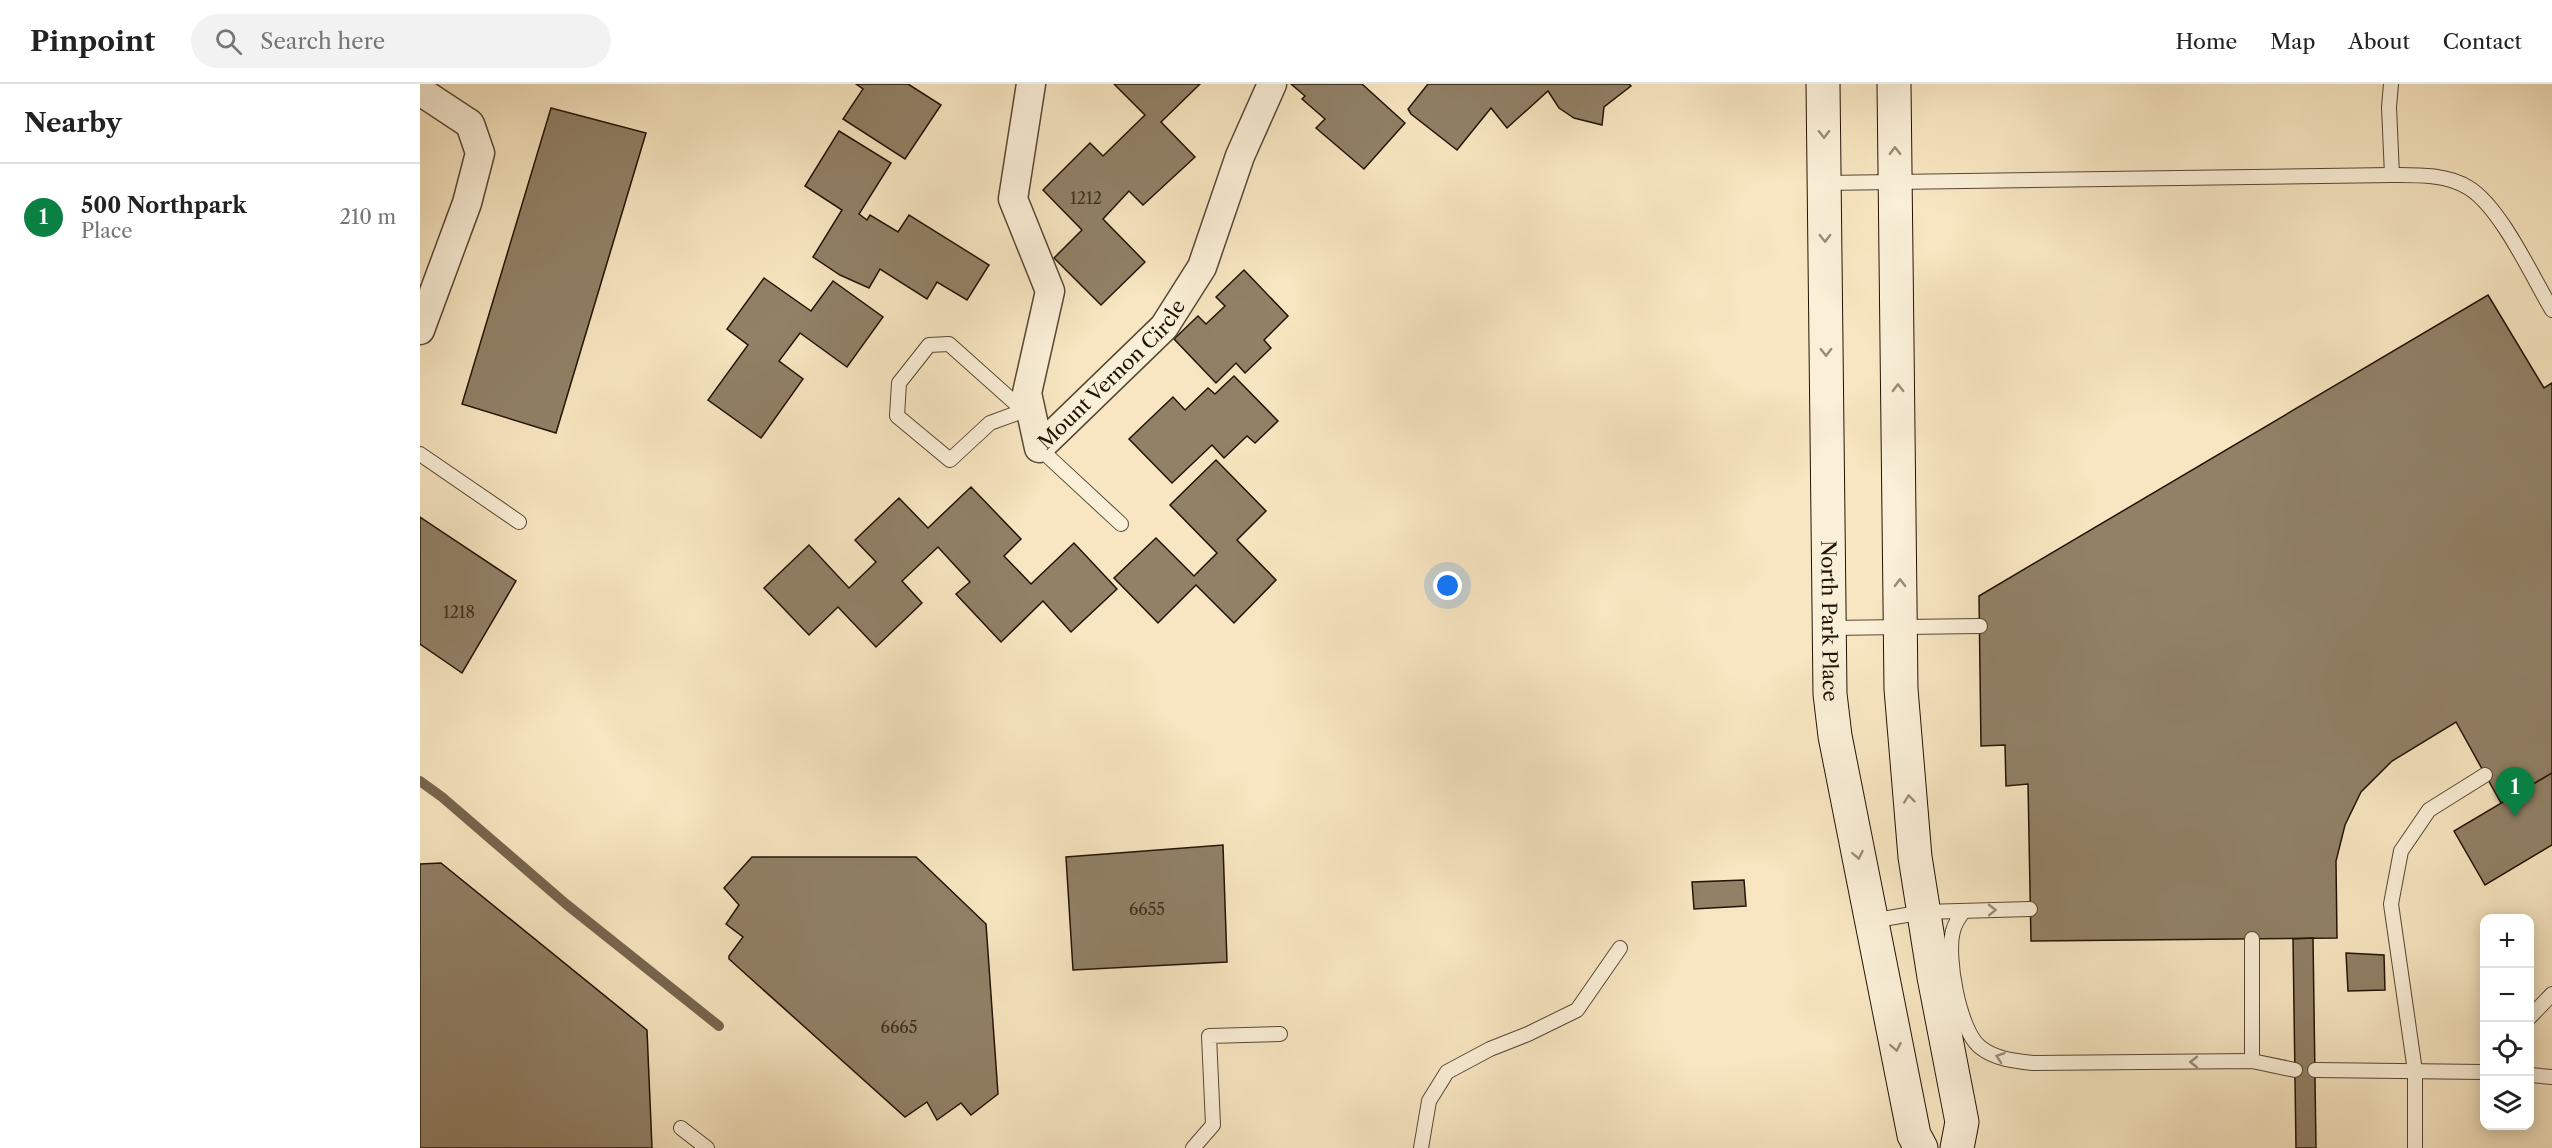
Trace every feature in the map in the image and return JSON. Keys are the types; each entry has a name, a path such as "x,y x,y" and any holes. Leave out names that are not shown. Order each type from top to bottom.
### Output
{"street":[{"name":"Mount Vernon Circle","path":"1031,84 1013,200 1050,291 1028,393 1027,410 1039,448 1164,327 1177,307 1202,267 1240,156 1272,84"},
{"name":"North Park Place","path":"1823,84 1830,694 1834,736 1871,921 1912,1123 1921,1148"},
{"path":"1894,84 1901,689 1915,857 1934,977 1962,1122 1958,1148"},
{"path":"420,91 470,124 480,153 467,203 420,330"}],"lane":[{"path":"2391,84 2389,107 2392,175"},
{"path":"1824,183 2432,176 2468,187 2493,209 2552,310"},
{"path":"949,344 1027,410 990,423 950,460 897,416 899,383 929,345 949,344"},
{"path":"1039,448 1121,524"},
{"path":"420,454 519,522"},
{"path":"1829,628 1980,626"},
{"path":"2415,1148 2415,1071 2391,904 2401,851 2429,810 2485,774"},
{"path":"1871,921 1924,912 2030,909"},
{"path":"1964,911 1952,932 1952,964 1963,1021 1978,1046 1988,1052 2008,1060 2032,1063 2252,1061 2295,1070"},
{"path":"2252,939 2252,1061"},
{"path":"1421,1148 1430,1101 1447,1072 1490,1049 1528,1034 1577,1010 1620,948"},
{"path":"2534,1012 2552,994"},
{"path":"1194,1148 1213,1125 1209,1036 1280,1034"},
{"path":"2315,1070 2480,1072"},
{"path":"2534,1076 2552,1077"},
{"path":"681,1128 707,1148"}],"building":[{"path":"856,84 908,84 941,105 905,159 843,119 863,89"},
{"path":"1114,84 1200,84 1161,122 1195,157 1143,205 1129,191 1103,219 1145,262 1101,305 1054,258 1082,230 1043,190 1090,143 1103,156 1145,115"},
{"path":"1291,84 1362,84 1405,123 1364,169 1316,128 1325,119 1302,99 1305,96"},
{"path":"1428,84 1629,84 1631,86 1604,107 1602,125 1574,118 1559,108 1548,91 1507,128 1491,108 1457,150 1411,114 1408,109"},
{"path":"551,108 646,133 556,433 462,404"},
{"path":"839,131 891,163 859,214 867,220 870,215 898,232 909,215 989,265 967,300 937,282 927,299 880,269 869,288 840,275 813,257 842,210 805,186"},
{"path":"1244,270 1288,316 1264,340 1271,348 1245,373 1236,363 1216,383 1174,339 1198,316 1206,324 1225,306 1216,297"},
{"path":"764,278 811,311 833,281 883,317 847,367 800,333 779,361 803,379 761,438 708,400 748,345 727,329"},
{"path":"2488,295 2544,388 2552,383 2552,773 2501,803 2456,722 2392,761 2361,792 2345,825 2336,861 2337,938 2031,941 2028,784 2006,786 2005,745 1981,746 1979,596"},
{"path":"1234,376 1278,421 1255,443 1247,436 1224,458 1212,445 1172,483 1129,439 1173,397 1185,410 1208,388 1215,394"},
{"path":"1216,460 1266,511 1237,540 1276,580 1234,623 1196,585 1158,623 1114,578 1156,538 1194,576 1217,553 1170,505"},
{"path":"971,487 1021,539 1004,556 1031,584 1074,543 1117,589 1071,632 1043,601 1001,642 956,594 970,582 938,547 902,581 922,603 876,647 838,607 809,635 764,588 809,545 849,588 876,562 855,540 899,498 928,528"},
{"path":"420,517 516,581 462,673 420,644"},
{"path":"2552,773 2552,845 2485,885 2454,831"},
{"path":"1223,845 1227,962 1073,970 1066,857"},
{"path":"752,857 916,857 986,924 998,1094 971,1115 961,1103 937,1120 927,1102 905,1117 729,959 743,937 726,924 739,905 724,888"},
{"path":"441,863 647,1030 652,1148 420,1148 420,864"},
{"path":"1744,880 1746,906 1694,909 1692,882"},
{"path":"2313,938 2316,1148 2296,1148 2293,939"},
{"path":"2346,953 2384,955 2385,990 2348,991"}],"waterway":[{"path":"420,781 442,797 566,904 719,1026"}],"place":[{"name":"500 Northpark","path":"2515,817"}]}
